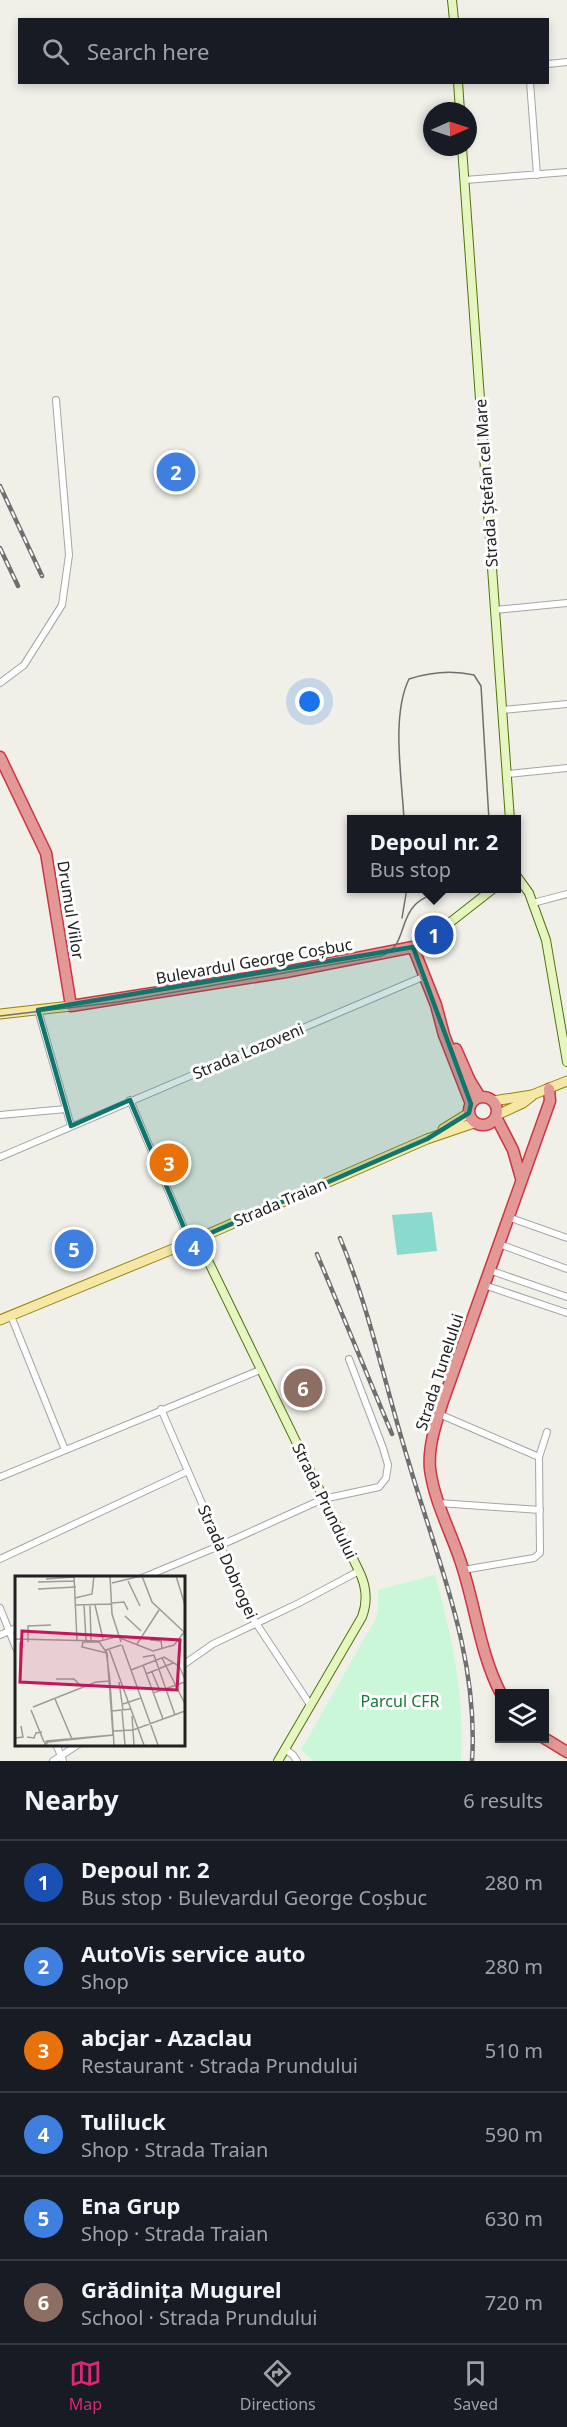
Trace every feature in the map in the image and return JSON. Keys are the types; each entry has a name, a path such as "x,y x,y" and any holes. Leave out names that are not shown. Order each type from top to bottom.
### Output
{"highway":[{"name":"Drumul Viilor","path":"0,757 46,853 71,1006"},
{"name":"Bulevardul George Coșbuc","path":"71,1006 286,972 413,947"},
{"path":"413,947 470,1081 473,1109 481,1126 494,1119"},
{"name":"Strada Tunelului","path":"499,1689 487,1657 463,1570 432,1481 430,1458 439,1414 550,1101 549,1089"},
{"path":"473,1109 487,1097 494,1101 494,1119 517,1159 521,1178"},
{"path":"549,1741 567,1752"}],"main road":[{"name":"Bulevardul George Coșbuc","path":"0,1014 71,1006"},
{"path":"494,1101 532,1095 567,1081"},
{"path":"494,1119 523,1103 532,1095"},
{"name":"Strada Traian","path":"0,1320 194,1240 426,1138 473,1109"}],"street":[{"path":"452,0 453,18"},
{"path":"549,64 567,62"},
{"path":"458,84 459,102"},
{"path":"530,84 537,175"},
{"name":"Strada Ștefan cel Mare","path":"463,156 510,815"},
{"path":"465,180 567,172"},
{"path":"0,683 24,665 62,605 69,555 56,400"},
{"path":"495,610 567,603"},
{"path":"502,710 567,704"},
{"path":"507,774 567,768"},
{"path":"521,880 526,886 533,903 550,956 567,1062"},
{"name":"Bulevardul George Coșbuc","path":"413,947 434,935 488,893"},
{"path":"533,903 567,894"},
{"name":"Strada Lozoveni","path":"0,1156 425,976"},
{"path":"38,1010 71,1126"},
{"name":"Strada Prundului","path":"130,1100 194,1240 261,1370 359,1571 366,1598 362,1617 278,1761"},
{"path":"0,1115 66,1109"},
{"path":"508,1217 567,1238"},
{"path":"498,1244 567,1269"},
{"path":"489,1270 567,1297"},
{"path":"484,1285 567,1313"},
{"path":"12,1316 65,1450"},
{"path":"147,1576 323,1499 374,1489 386,1478 388,1466 383,1448 348,1359"},
{"path":"0,1477 161,1409 261,1370"},
{"name":"Strada Dobrogei","path":"161,1409 219,1546 256,1624 311,1706"},
{"path":"439,1414 539,1457"},
{"path":"463,1570 539,1555 541,1550 539,1457 547,1432"},
{"path":"0,1559 188,1471"},
{"path":"439,1503 540,1510"},
{"path":"184,1664 213,1644 359,1571"},
{"path":"0,1608 13,1629 0,1635"},
{"path":"53,1761 62,1759 77,1746"},
{"path":"285,1749 297,1761"}],"highlighted area":[{"path":"413,947 471,1104 469,1113 427,1139 190,1242 130,1100 71,1126 38,1010"}],"green space":[{"name":"Parcul CFR","path":"435,1575 456,1667 461,1714 461,1761 314,1761 301,1750 375,1620 378,1611 378,1590"}],"shaded area":[{"path":"432,1212 437,1251 397,1255 392,1215"}],"tram line":[{"path":"404,815 399,729 404,694 409,679 433,673 450,672 474,675 481,686 489,815"},
{"path":"402,918 406,893"},
{"path":"0,1016 118,1002 381,956 389,952 398,941 409,912 414,906 436,893"}],"railway":[{"path":"0,486 42,576"},
{"path":"0,548 18,586"},
{"path":"340,1238 369,1320 419,1497 454,1608 469,1683 472,1761"},
{"path":"317,1254 392,1434"}],"place":[{"name":"AutoVis service auto","path":"176,472"},
{"name":"Depoul nr. 2","path":"434,935"},
{"name":"abcjar - Azaclau","path":"169,1163"},
{"name":"Tuliluck","path":"194,1247"},
{"name":"Ena Grup","path":"74,1249"},
{"name":"Grădinița Mugurel","path":"303,1388"}]}
